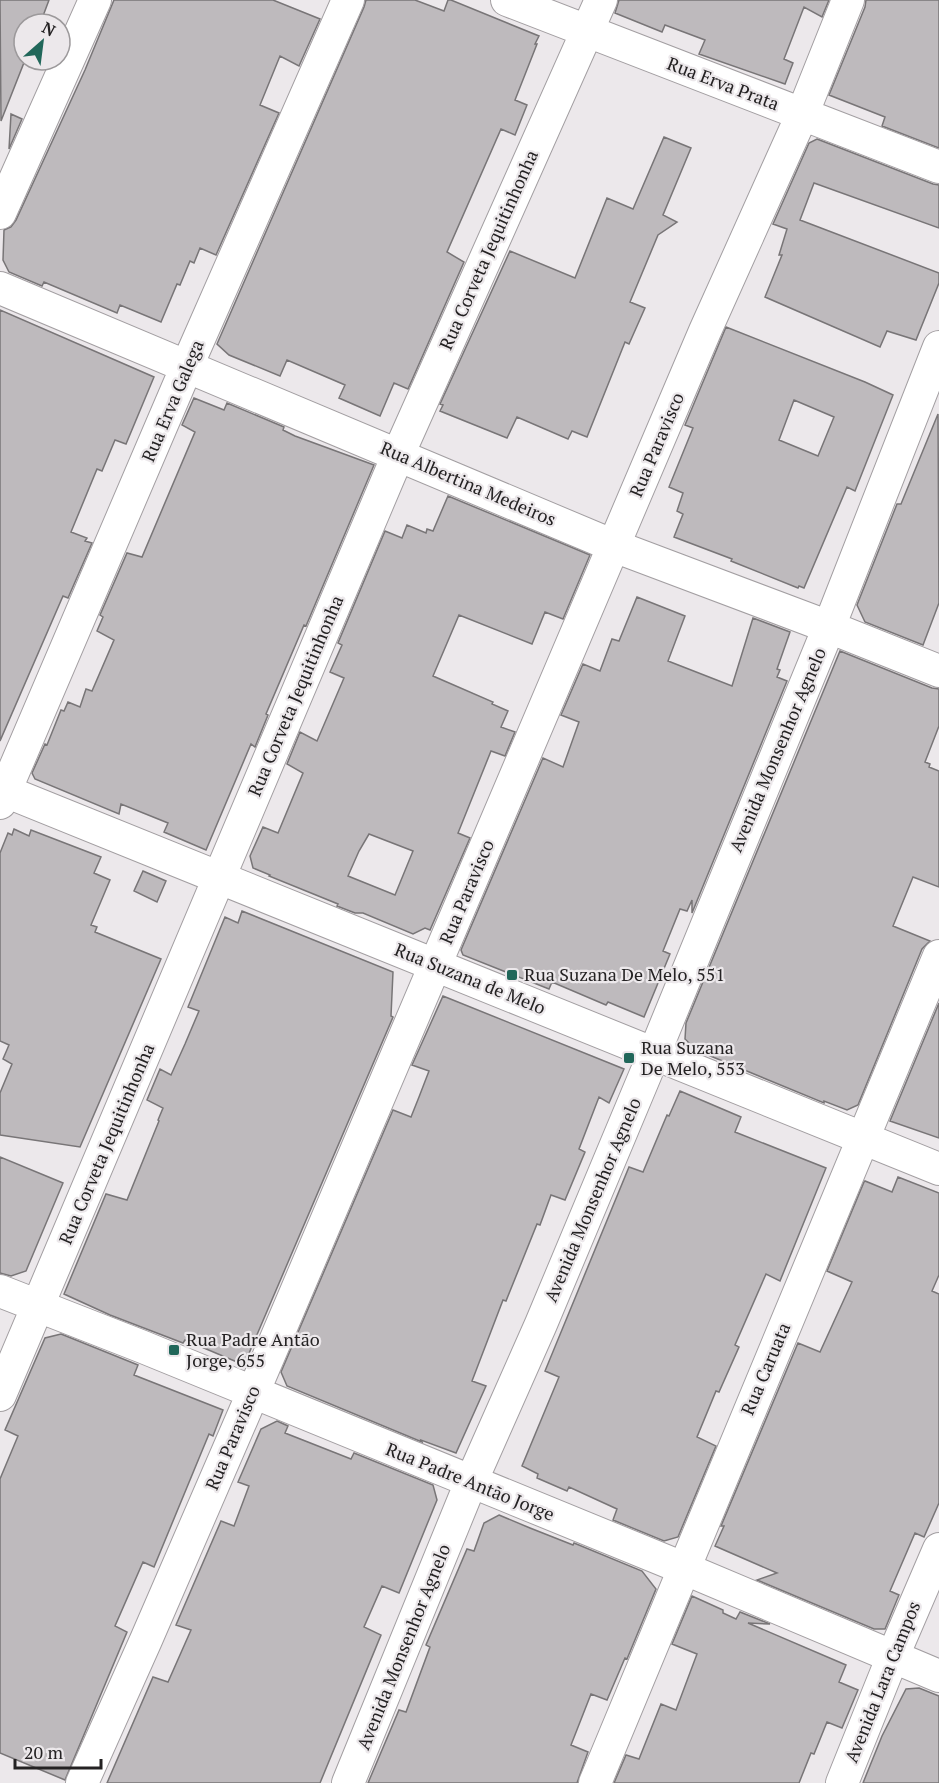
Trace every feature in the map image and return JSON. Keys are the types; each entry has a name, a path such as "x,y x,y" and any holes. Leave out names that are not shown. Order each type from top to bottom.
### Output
{"street":[{"path":"0,213 95,0"},
{"name":"Rua Erva Galega","path":"2,794 348,0"},
{"name":"Rua Erva Prata","path":"507,0 939,167"},
{"name":"Rua Corveta Jequitinhonha","path":"0,1395 398,455 601,0"},
{"name":"Rua Paravisco","path":"82,1783 253,1393 705,331 802,115 848,0"},
{"name":"Rua Albertina Medeiros","path":"0,288 614,546 939,671"},
{"name":"Avenida Monsenhor Agnelo","path":"348,1783 471,1482 541,1324 654,1053 829,627 927,411 939,347"},
{"name":"Rua Suzana de Melo","path":"2,794 218,877 939,1169"},
{"name":"Rua Caruata","path":"595,1783 939,956"},
{"name":"Rua Padre Antão Jorge","path":"0,1292 143,1347 683,1568 939,1676"},
{"name":"Avenida Lara Campos","path":"842,1783 939,1549"}],"building":[{"path":"0,0 49,0 44,12 12,12 12,72 20,72 1,121"},
{"path":"114,0 273,0 320,19 299,66 280,56 260,105 279,113 216,255 200,248 194,263 190,261 180,285 177,284 161,322 120,305 117,313 44,282 42,286 9,272 3,260 4,230 11,227 16,220 85,70"},
{"path":"366,0 415,0 444,11 448,0 451,0 539,36 515,100 527,105 515,135 501,129 447,252 464,262 408,389 394,383 380,416 339,398 345,385 287,360 280,376 229,355 217,344"},
{"path":"619,0 829,0 822,17 804,7 784,59 793,63 785,84 699,54 705,40 665,25 662,32 615,13"},
{"path":"866,0 939,0 939,148 882,126 885,117 829,95"},
{"path":"11,114 22,119 9,149"},
{"path":"664,137 691,148 663,215 677,222 658,235 630,302 645,308 629,344 625,342 587,437 572,431 568,439 517,417 507,438 440,411 443,405 440,404 510,251 575,278 607,198 633,209"},
{"path":"817,139 939,185 939,228 814,183 800,220 939,273 939,283 916,340 887,331 880,347 765,297 782,255 779,255 787,229 773,224 809,143"},
{"path":"0,310 154,377 126,444 115,440 102,471 97,469 71,532 87,538 85,541 92,543 68,598 63,596 0,741"},
{"path":"726,327 893,395 855,491 847,487 804,588 799,586 798,588 674,537 683,514 677,511 683,493 669,487 693,428 685,425","holes":["794,400 834,417 818,456 779,440"]},
{"path":"194,398 224,410 227,403 284,427 283,430 295,436 374,465 266,714 268,715 255,747 251,744 206,850 164,832 168,823 121,804 119,814 35,779 32,773 45,744 47,745 61,710 64,711 68,702 80,707 86,689 92,691 114,640 97,631 103,617 100,615 127,553 142,557 195,432 182,425"},
{"path":"938,414 939,603 923,645 865,622 857,605 897,504 901,504"},
{"path":"448,496 590,555 563,619 545,612 532,644 459,615 433,676 493,702 492,704 508,711 501,727 515,732 505,756 491,751 458,833 470,838 430,930 425,928 413,934 363,913 355,913 337,906 338,904 269,876 253,868 250,856 263,827 278,833 303,773 287,764 300,732 317,741 344,678 330,672 342,645 338,643 385,531 402,538 407,525 426,533 427,529 433,531","holes":["369,834 413,851 395,895 348,876"]},
{"path":"637,597 685,616 668,661 732,686 753,618 790,632 777,669 780,670 777,677 787,681 692,913 692,900 687,911 680,909 663,951 670,954 644,1017 608,1002 606,1005 552,982 549,989 463,955 461,950 543,758 563,767 579,722 561,715 583,664 600,671 612,639 619,641"},
{"path":"840,651 939,689 939,726 925,762 930,764 929,767 939,771 939,887 913,877 893,926 930,941 922,949 858,1105 847,1110 824,1101 824,1103 708,1055 695,1049 685,1039 686,1023"},
{"path":"14,829 29,836 31,830 101,857 94,873 110,880 91,925 97,927 95,932 161,959 80,1147 0,1135 0,1093 12,1064 3,1059 9,1045 0,1041 0,853 8,833 12,835"},
{"path":"143,871 166,881 157,902 134,891"},
{"path":"242,911 393,972 391,1016 393,1017 244,1365 185,1340 183,1343 110,1315 64,1294 106,1194 127,1200 163,1108 147,1100 160,1069 171,1075 185,1044 199,1011 188,1007 225,917 238,923"},
{"path":"443,996 624,1069 609,1103 599,1097 579,1149 585,1152 565,1200 551,1195 506,1301 503,1300 472,1381 486,1386 456,1453 421,1440 422,1442 287,1386 281,1372 393,1110 411,1117 429,1071 412,1065"},
{"path":"939,1003 939,1138 890,1121"},
{"path":"680,1091 741,1117 735,1132 826,1168 780,1281 766,1274 735,1345 739,1347 719,1392 716,1391 697,1437 716,1446 678,1537 664,1541 613,1520 617,1509 569,1487 567,1491 537,1478 538,1474 522,1466 559,1377 545,1371 629,1167 643,1172 667,1115 669,1116"},
{"path":"0,1157 63,1183 26,1271 11,1276 0,1273"},
{"path":"898,1177 939,1193 939,1275 932,1291 939,1294 939,1503 924,1537 915,1533 890,1591 899,1595 885,1629 874,1629 757,1580 777,1573 715,1546 724,1526 721,1526 798,1343 820,1352 852,1282 827,1271 864,1182 892,1192"},
{"path":"61,1334 138,1365 134,1375 223,1410 213,1436 209,1434 154,1567 143,1562 115,1626 127,1632 65,1780 0,1753 0,1479 18,1436 5,1430 45,1338"},
{"path":"277,1421 288,1426 285,1433 351,1459 354,1453 433,1485 437,1500 399,1593 382,1586 364,1627 381,1635 320,1783 107,1783 153,1677 168,1682 191,1630 176,1625 221,1521 234,1526 249,1486 238,1482 261,1429"},
{"path":"499,1515 642,1571 656,1589 607,1700 591,1694 571,1745 588,1752 577,1783 368,1783 399,1710 406,1712 430,1647 426,1645 467,1549 474,1551 484,1523"},
{"path":"692,1596 723,1610 723,1613 736,1619 740,1612 770,1624 748,1623 846,1665 839,1682 858,1690 842,1728 827,1722 799,1783 614,1783 626,1755 639,1759 661,1704 676,1710 697,1654 672,1644"},
{"path":"919,1688 939,1696 939,1783 863,1783 882,1736 906,1689"}],"place":[{"name":"Rua Suzana De Melo, 551","path":"512,975"},
{"name":"Rua Suzana De Melo, 553","path":"629,1058"},
{"name":"Rua Padre Antão Jorge, 655","path":"174,1350"}]}
